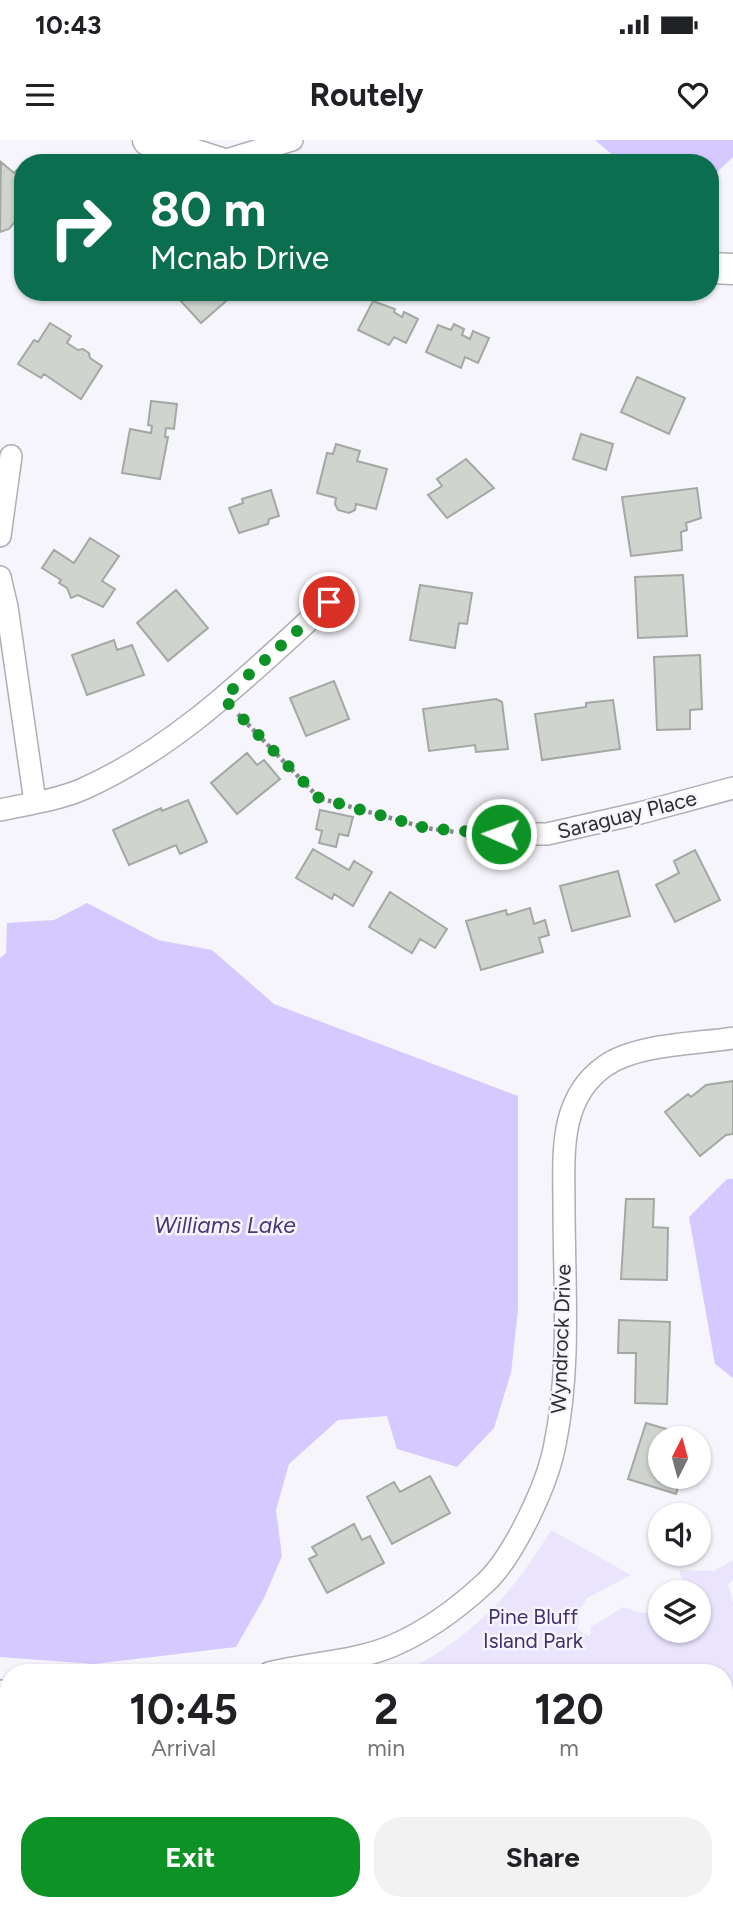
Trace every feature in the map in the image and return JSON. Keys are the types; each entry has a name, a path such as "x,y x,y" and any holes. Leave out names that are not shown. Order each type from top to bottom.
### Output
{"main road":[{"path":"148,140 192,154"}],"street":[{"path":"249,154 292,140"},
{"path":"0,536 10,456"},
{"path":"0,578 7,607 35,802"},
{"path":"0,810 81,790 140,759 223,698 329,602"},
{"name":"Saraguay Place","path":"477,834 547,834 733,788"},
{"name":"Wyndrock Drive","path":"317,1664 392,1646 445,1615 486,1582 527,1521 555,1445 564,1383 564,1142 575,1101 605,1067 629,1054 733,1038"}],"path":[{"path":"223,698 319,798 426,828 477,834"}],"green space":[{"name":"Pine Bluff Island Park","path":"551,1530 631,1575 587,1598 581,1608 577,1629 588,1636 591,1634 590,1628 623,1607 648,1613 648,1643 711,1643 711,1580 682,1580 679,1570 714,1571 733,1560 733,1580 728,1584 733,1603 733,1664 419,1664 469,1630 505,1595"}],"water":[{"path":"595,140 733,140 733,157 719,170 719,154 611,154"},
{"name":"Williams Lake","path":"87,903 158,940 212,950 274,1004 518,1096 518,1310 511,1373 494,1428 457,1467 397,1449 387,1416 338,1420 289,1464 276,1510 282,1556 264,1598 236,1647 94,1664 0,1657 0,958 6,953 7,923 54,920"},
{"path":"727,1179 733,1179 733,1378 715,1364 689,1217"}],"building":[{"path":"1,162 14,173 14,223 9,229 0,232"},
{"path":"181,301 226,301 201,323"},
{"path":"373,301 395,309 394,312 402,317 404,312 418,319 406,343 394,337 389,345 358,330"},
{"path":"50,323 71,336 67,343 78,350 83,349 102,366 81,399 44,374 41,378 18,364 34,340 38,342"},
{"path":"454,324 464,329 462,335 470,339 473,331 489,338 478,363 465,357 461,368 426,352 438,325 451,330"},
{"path":"637,377 685,398 669,434 621,412"},
{"path":"151,401 177,404 174,429 166,428 165,437 168,437 160,479 122,473 130,429 151,433 152,426 148,425"},
{"path":"581,434 613,444 606,470 573,459"},
{"path":"336,444 360,451 357,461 387,469 376,509 356,504 355,510 349,513 338,510 336,498 317,493 327,453 333,454"},
{"path":"466,459 494,488 447,518 428,495 442,486 437,479"},
{"path":"697,488 701,518 686,523 687,530 681,532 682,550 631,556 622,497"},
{"path":"271,490 279,516 269,519 268,524 239,533 229,508 243,503 242,499"},
{"path":"90,538 119,556 102,581 115,589 103,607 78,595 71,598 67,588 59,583 61,580 42,568 54,550 74,563"},
{"path":"683,575 687,636 638,638 635,577"},
{"path":"420,585 472,593 467,624 459,623 455,648 410,640"},
{"path":"176,590 208,628 168,661 137,623"},
{"path":"114,640 117,650 132,645 144,675 87,695 72,655"},
{"path":"700,655 702,709 690,710 690,729 657,730 654,657"},
{"path":"334,681 349,719 306,736 290,698"},
{"path":"496,699 502,702 508,749 476,752 475,745 429,751 423,709"},
{"path":"613,700 620,749 542,760 535,714 586,707 586,703"},
{"path":"247,753 257,765 264,760 280,779 237,814 211,783"},
{"path":"188,800 207,842 180,854 176,845 129,865 113,830 161,808 162,811"},
{"path":"320,810 353,817 348,836 339,834 336,847 319,843 322,831 316,829"},
{"path":"313,849 349,870 354,861 372,872 353,906 334,894 332,899 296,878"},
{"path":"695,850 720,900 675,922 656,885 679,873 674,861"},
{"path":"618,871 630,916 572,931 560,886"},
{"path":"390,892 447,929 435,948 420,939 412,953 369,927"},
{"path":"530,908 534,924 545,920 549,935 539,938 543,952 481,970 466,921 506,910 507,915"},
{"path":"733,1081 733,1134 726,1135 700,1156 665,1112 688,1094 691,1097 706,1085"},
{"path":"626,1199 654,1199 653,1227 668,1228 667,1280 621,1279"},
{"path":"619,1320 670,1322 667,1404 635,1403 636,1353 618,1353"},
{"path":"646,1423 656,1426 648,1426 648,1485 628,1479"},
{"path":"430,1476 450,1513 392,1544 367,1497 394,1482 400,1492"},
{"path":"660,1489 677,1489 676,1494"},
{"path":"354,1524 362,1540 370,1536 384,1563 327,1593 309,1559 317,1555 312,1547"}],"route":[{"path":"329,602 223,698 319,798 426,828 501,834"}]}
